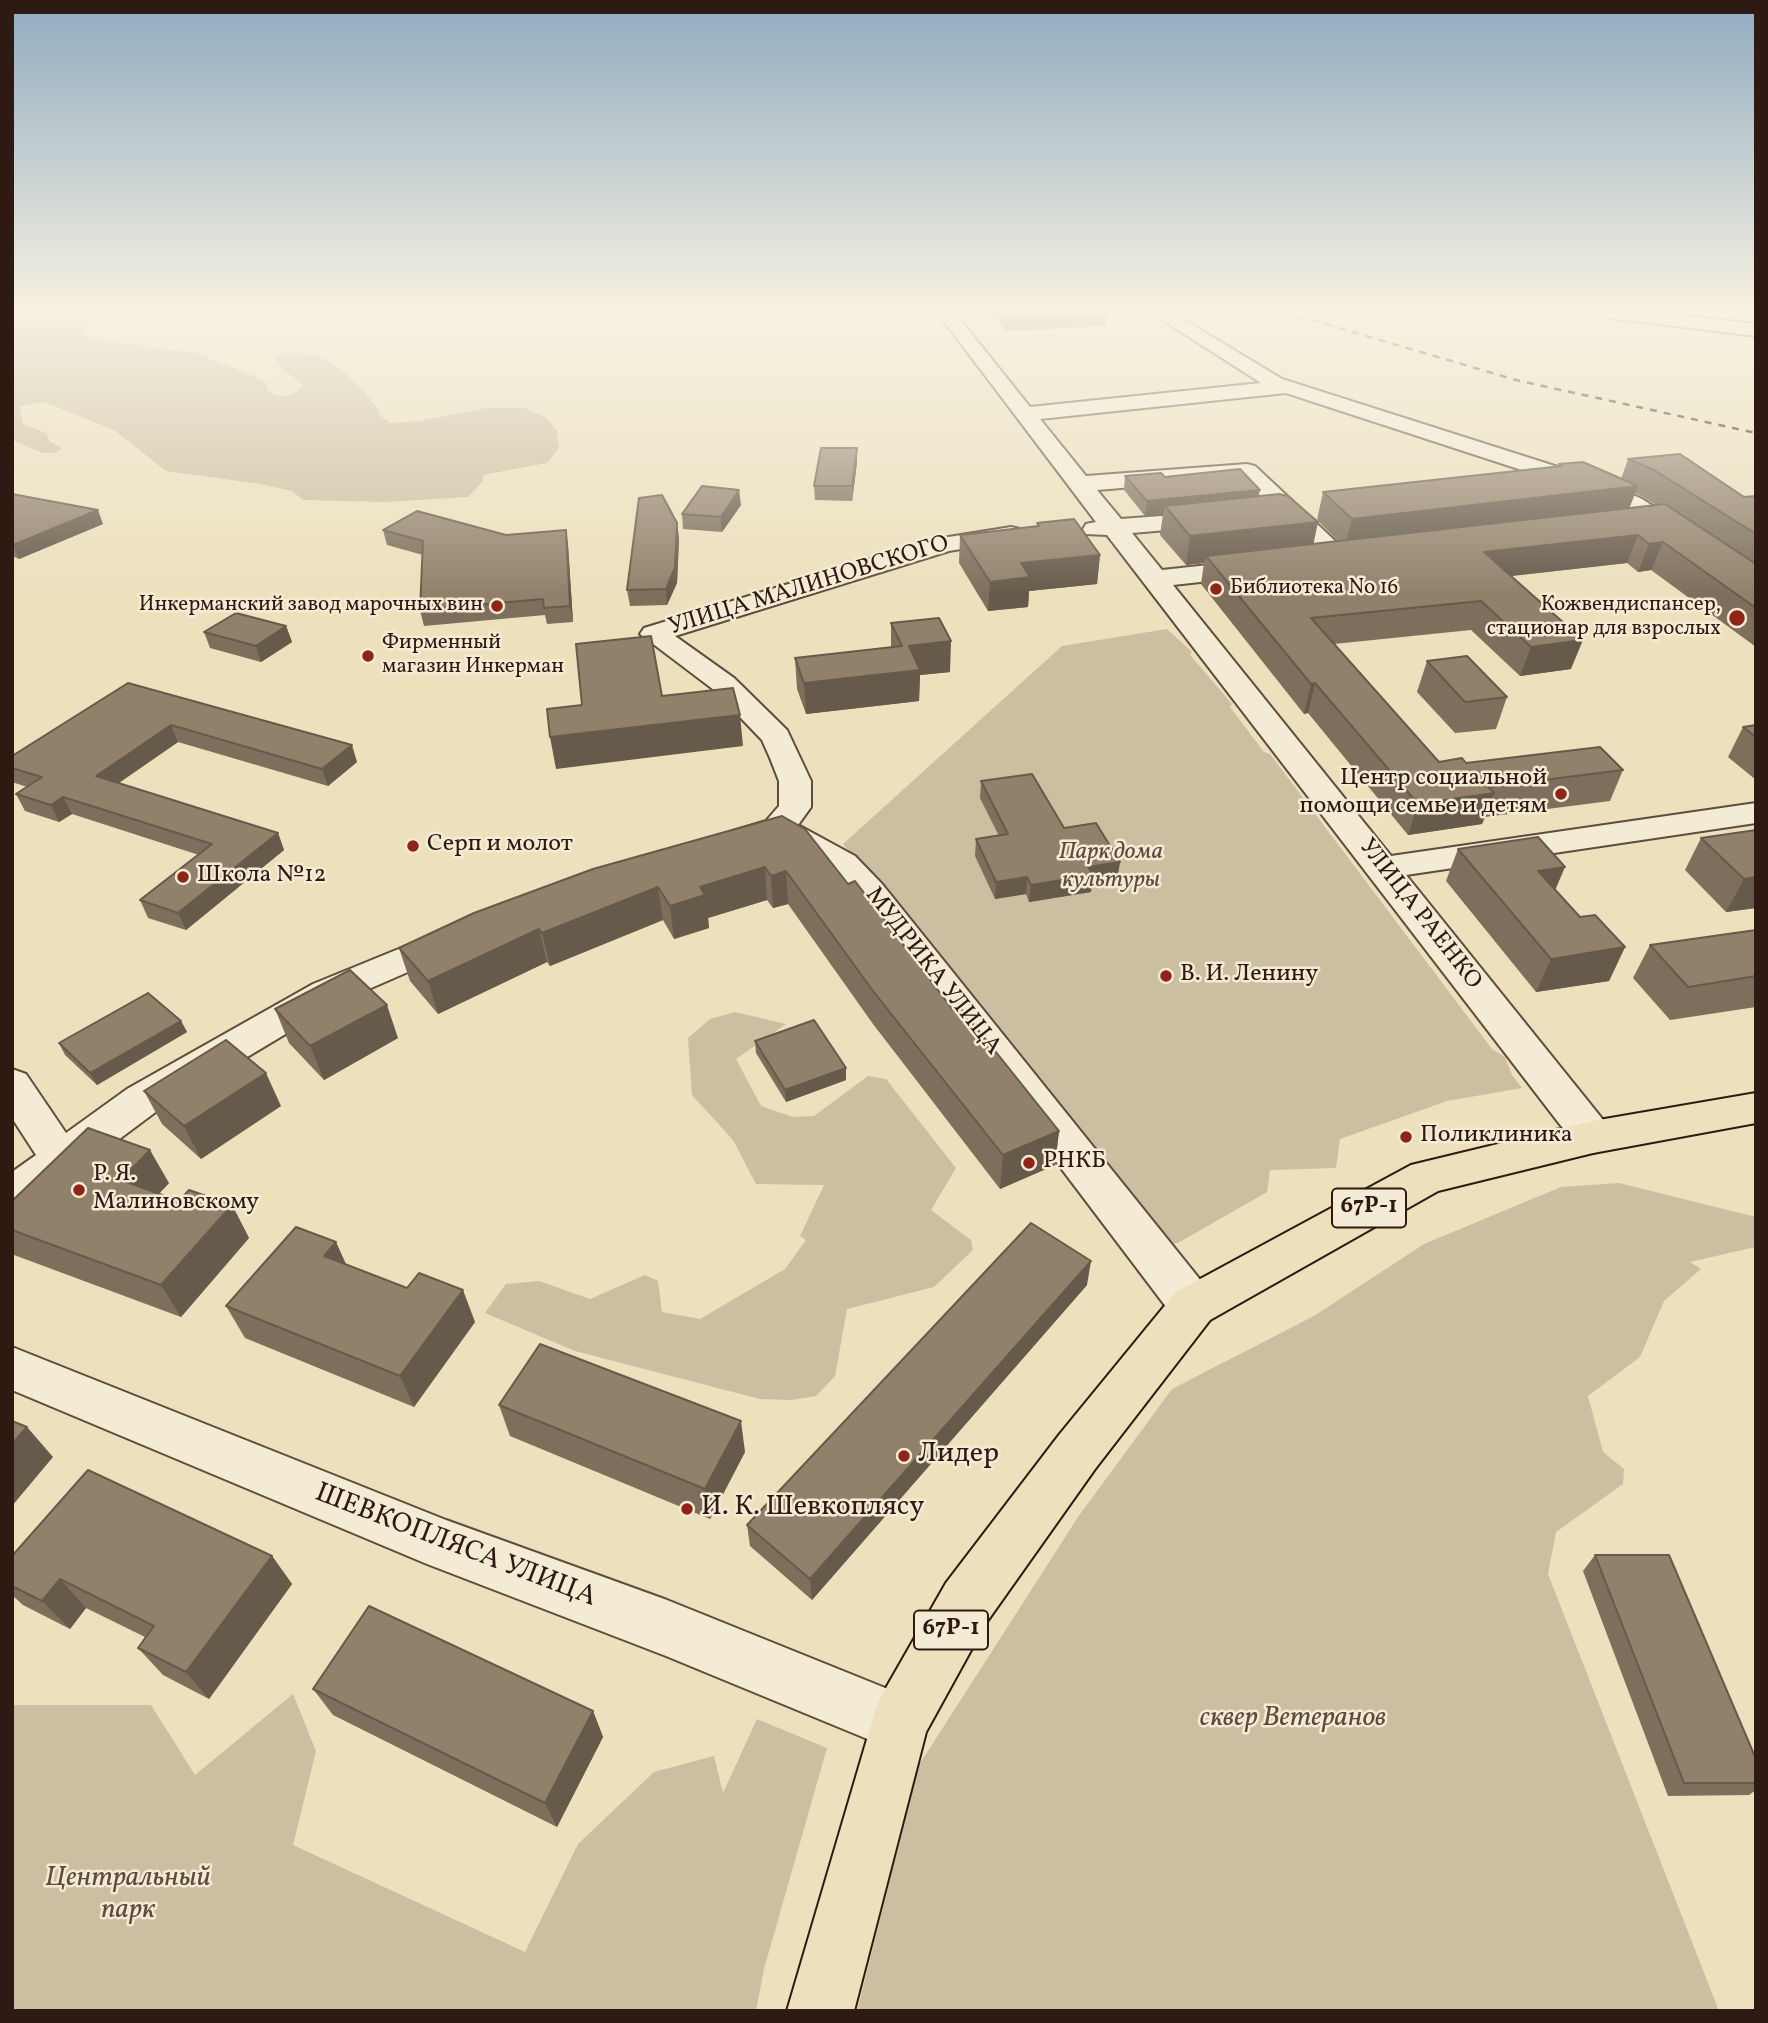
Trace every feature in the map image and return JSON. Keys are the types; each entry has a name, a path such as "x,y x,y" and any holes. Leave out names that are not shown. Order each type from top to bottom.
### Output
{"main road":[{"name":"67Р-1","path":"820,2011 899,1723 966,1603 1077,1452 1193,1306 1426,1177 1593,1137 1756,1108"}],"street":[{"name":"УЛИЦА РАЕНКО","path":"1018,406 1593,1137"},
{"path":"1024,414 1098,406"},
{"path":"1346,406 1597,487 1634,503 1756,586"},
{"path":"1079,484 1247,471 1340,559"},
{"path":"1115,529 1287,511"},
{"path":"1620,526 1660,521"},
{"name":"УЛИЦА МАЛИНОВСКОГО","path":"778,828 796,807 795,781 776,736 724,684 654,634 945,544 1051,531 1115,529"},
{"path":"1313,562 1367,556"},
{"path":"1154,579 1273,566"},
{"path":"1382,868 1756,813"},
{"path":"713,849 778,828"},
{"name":"МУДРИКА УЛИЦА","path":"778,828 843,864 870,892 1193,1306"},
{"path":"12,1195 142,1100 326,993 482,926"},
{"path":"12,1084 61,1160"},
{"name":"ШЕВКОПЛЯСА УЛИЦА","path":"12,1368 446,1546 667,1629 899,1723"}],"green space":[{"path":"12,406 20,406 23,424 46,433 50,442 63,448 55,453 43,453 12,440"},
{"path":"55,406 376,406 380,415 390,423 419,421 486,408 525,408 547,418 557,431 559,448 547,463 483,475 483,481 468,497 384,502 303,500 292,491 260,484 166,471 114,430"},
{"name":"Парк дома культуры","path":"1167,629 1192,652 1190,655 1232,704 1230,707 1264,752 1270,754 1492,1049 1505,1057 1512,1075 1522,1088 1447,1101 1340,1139 1336,1168 1270,1170 1267,1192 1178,1243 1156,1246 913,929 843,844 1062,646"},
{"path":"735,1012 786,1024 736,1059 761,1106 793,1117 814,1116 868,1076 886,1079 956,1168 931,1210 971,1240 973,1250 934,1287 847,1309 835,1376 816,1396 792,1400 760,1399 575,1351 485,1313 506,1284 539,1281 590,1299 645,1275 658,1281 662,1312 700,1319 785,1269 806,1240 800,1236 824,1185 756,1184 733,1140 692,1095 688,1038 710,1019"},
{"name":"сквер Ветеранов","path":"1619,1183 1756,1217 1755,1247 1690,1262 1701,1269 1664,1301 1640,1357 1588,1396 1603,1452 1624,1469 1623,1484 1556,1532 1548,1574 1719,2011 857,2011 919,1765 1078,1517 1172,1389 1314,1316 1424,1244 1561,1187"},
{"name":"Центральный парк","path":"293,1694 316,1751 293,1845 525,1952 578,1844 654,1772 714,1756 723,1793 757,1719 827,1748 764,1969 756,2011 12,2011 12,1705 151,1705 195,1775"}],"building":[{"path":"821,448 857,448 852,486 814,486"},
{"path":"1680,454 1744,497 1756,496 1756,534 1654,470 1628,459"},
{"path":"1583,462 1638,486 1352,519 1323,492 1562,466 1559,464"},
{"path":"1240,469 1260,490 1147,501 1125,476 1161,473 1165,477"},
{"path":"702,486 739,490 721,517 682,514"},
{"path":"12,494 98,510 13,545"},
{"path":"1279,494 1288,496 1318,522 1190,536 1165,506"},
{"path":"662,495 677,523 675,567 666,589 627,590 639,498"},
{"path":"1665,504 1756,564 1756,608 1663,542 1649,544 1638,535 1484,552 1583,640 1531,647 1481,601 1311,618 1439,762 1462,758 1466,763 1600,747 1623,770 1488,787 1494,793 1418,804 1315,683 1311,684 1206,556"},
{"path":"417,511 506,535 566,530 570,606 544,608 543,599 420,610 423,541 383,530"},
{"path":"1074,519 1100,555 1021,563 1030,577 990,582 960,535 1039,526 1037,523"},
{"path":"236,613 286,626 256,646 204,632"},
{"path":"939,618 951,641 909,646 920,670 804,683 795,658 902,646 891,623"},
{"path":"651,636 662,696 733,688 740,715 550,737 547,709 582,705 576,644"},
{"path":"1467,656 1507,697 1465,702 1427,661"},
{"path":"128,683 352,745 322,769 171,725 96,776 278,833 178,913 140,900 212,844 63,797 51,805 16,794 42,777 12,768 12,756"},
{"path":"1756,725 1756,737 1743,727"},
{"path":"1032,774 1064,828 1096,823 1120,862 1088,867 1093,875 1031,885 1027,877 996,882 976,839 1008,834 981,781"},
{"path":"782,816 805,829 848,884 855,881 953,1010 960,1007 1059,1131 1003,1155 873,991 786,871 771,876 765,867 700,887 705,895 670,906 658,887 542,933 539,929 428,981 399,948 474,913 593,869"},
{"path":"1756,830 1756,877 1744,879 1701,838"},
{"path":"1538,837 1565,867 1538,871 1580,917 1595,915 1625,947 1551,959 1458,849"},
{"path":"1756,930 1756,976 1688,987 1650,945"},
{"path":"350,970 387,1005 310,1046 275,1009"},
{"path":"148,993 181,1021 90,1073 59,1043"},
{"path":"814,1020 846,1068 785,1090 755,1041"},
{"path":"226,1040 266,1073 184,1126 144,1091"},
{"path":"88,1128 150,1150 121,1180 179,1201 189,1190 232,1205 161,1285 12,1230 12,1201"},
{"path":"1031,1223 1091,1261 810,1579 747,1525"},
{"path":"296,1227 336,1242 324,1256 407,1288 419,1273 463,1290 400,1376 226,1306"},
{"path":"540,1344 741,1421 705,1489 499,1405"},
{"path":"12,1421 27,1427 12,1444"},
{"path":"88,1470 272,1556 186,1672 138,1648 154,1626 60,1579 42,1601 12,1586 12,1556"},
{"path":"1595,1555 1669,1555 1756,1759 1756,1783 1684,1783"},
{"path":"369,1606 593,1711 545,1803 313,1689"}],"railway":[{"path":"1636,406 1756,433"}],"place":[{"name":"Библиотека No 16","path":"1216,589"},
{"name":"Инкерманский завод марочных вин","path":"497,606"},
{"name":"Кожвендиспансер, стационар для взрослых","path":"1737,618"},
{"name":"Фирменный магазин Инкерман","path":"368,656"},
{"name":"Центр социальной помощи семье и детям","path":"1561,794"},
{"name":"Серп и молот","path":"413,846"},
{"name":"Школа №12","path":"183,877"},
{"name":"В. И. Ленину","path":"1166,976"},
{"name":"Поликлиника","path":"1406,1137"},
{"name":"РНКБ","path":"1029,1163"},
{"name":"Р. Я. Малиновскому","path":"79,1190"},
{"name":"Лидер","path":"904,1456"},
{"name":"И. К. Шевкоплясу","path":"687,1509"}]}
